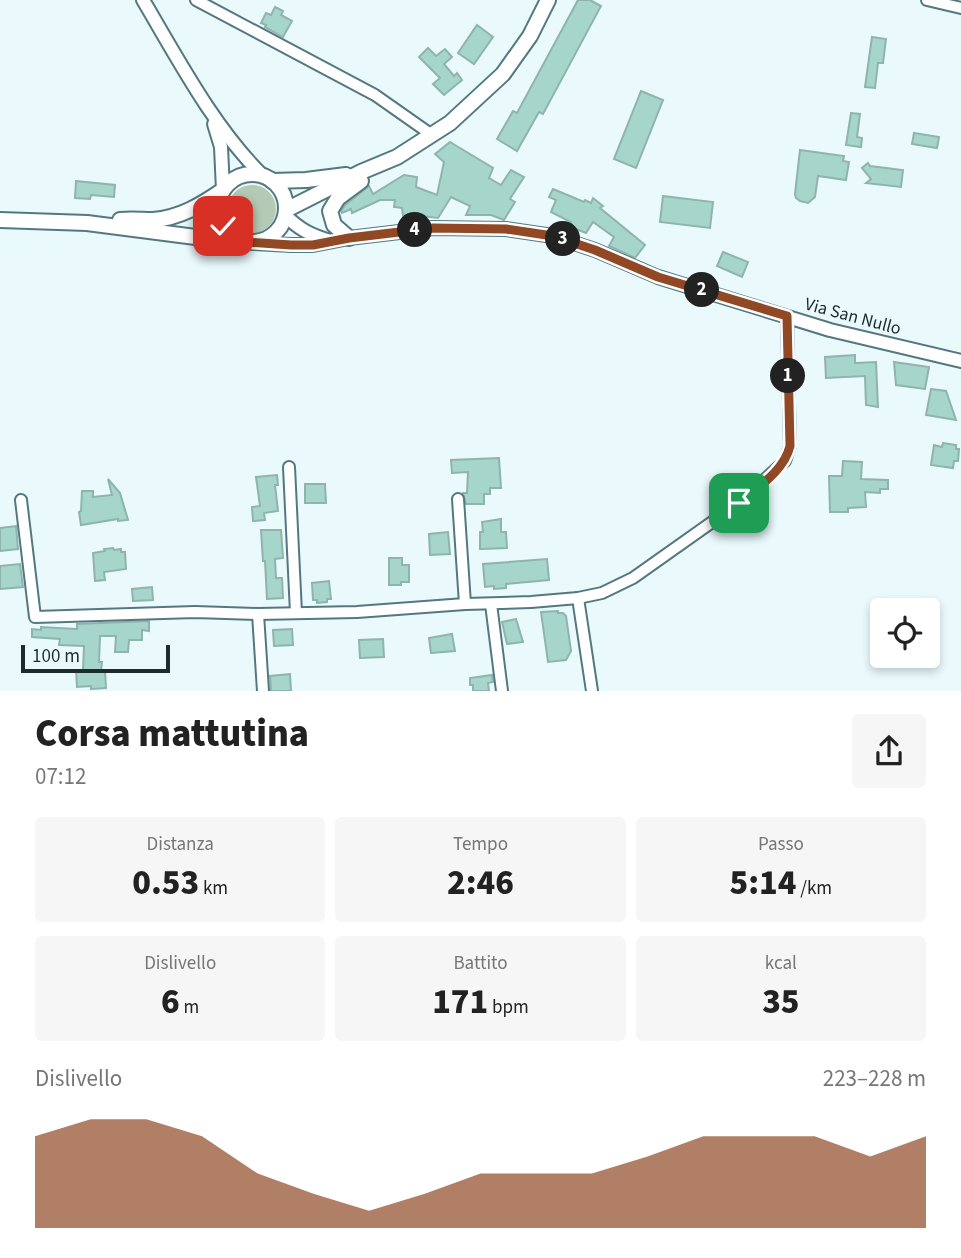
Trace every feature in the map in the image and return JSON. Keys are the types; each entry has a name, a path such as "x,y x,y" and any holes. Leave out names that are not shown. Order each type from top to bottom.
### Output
{"main road":[{"path":"349,238 334,225 331,218 331,211 338,198 450,123 503,74 530,36 548,0"},
{"path":"286,213 361,172 397,158"},
{"path":"87,223 172,217 193,210 241,176 252,174 268,178 306,180 361,172"},
{"path":"0,220 87,223 211,239 263,241 271,237 283,224 286,213 284,196 279,187 268,178"},
{"path":"223,190 218,208 223,226 237,239 250,242"}],"street":[{"path":"143,0 209,110 237,148 268,178"},
{"path":"196,0 375,95 432,135"},
{"path":"927,0 961,8"},
{"path":"209,110 221,147 223,190"},
{"path":"286,213 299,228 331,241"},
{"name":"Via San Nullo","path":"250,242 313,245 433,228 506,229 553,236 595,250 658,277 830,330 961,361"},
{"path":"21,500 35,617 195,611 258,614 357,612 578,598 602,593 633,578 739,503 785,461 790,446 787,316"},
{"path":"289,467 296,613"},
{"path":"458,499 465,604"},
{"path":"578,598 592,691"},
{"path":"491,604 502,691"},
{"path":"258,614 263,691"}],"green space":[{"path":"252,185 269,192 276,209 269,226 252,233 235,226 228,209 235,192"}],"building":[{"path":"578,0 590,0 601,6 543,114 539,112 517,151 497,139 513,111 517,113"},
{"path":"275,7 283,11 281,15 292,21 283,37 261,23 266,13 271,15"},
{"path":"477,25 493,37 474,64 458,53"},
{"path":"872,37 886,39 883,63 878,63 875,88 865,87"},
{"path":"428,48 436,56 445,49 452,57 444,64 454,76 457,73 462,80 444,95 433,84 440,78 419,57"},
{"path":"641,91 663,100 636,168 614,159"},
{"path":"851,113 860,114 857,137 862,138 861,147 846,145"},
{"path":"914,133 939,137 937,148 912,144"},
{"path":"450,142 493,168 489,178 501,185 511,170 524,177 510,199 515,202 504,220 491,215 466,215 470,206 451,197 438,218 403,216 402,208 394,207 395,200 380,200 352,213 351,209 342,213 345,205 369,186 373,194 404,175 417,177 416,187 437,195 444,162 435,154"},
{"path":"800,150 844,156 843,161 849,162 846,180 818,176 815,197 808,203 800,201 795,194"},
{"path":"868,163 870,166 903,170 901,187 866,183 871,179 862,168"},
{"path":"76,181 115,185 114,197 91,195 90,199 75,198"},
{"path":"553,189 584,202 585,200 591,203 593,198 603,206 600,208 645,245 635,258 609,246 614,237 593,222 586,233 568,226 571,222 551,212 556,200 549,197"},
{"path":"663,196 713,202 710,228 660,222"},
{"path":"723,252 748,262 742,277 717,266"},
{"path":"855,355 855,363 876,362 878,407 866,405 865,376 826,378 825,357"},
{"path":"894,362 929,367 925,389 896,385"},
{"path":"931,389 946,391 956,420 926,415"},
{"path":"943,443 956,445 956,449 959,449 958,461 954,461 953,468 931,465 934,445 942,447"},
{"path":"499,458 501,488 490,488 490,494 484,494 484,504 466,504 463,493 467,493 468,472 452,473 451,460"},
{"path":"843,461 862,462 861,479 888,480 888,489 880,489 880,493 865,492 866,507 848,508 848,512 830,512 829,476 842,476"},
{"path":"277,475 278,485 275,485 278,511 264,513 265,520 253,521 252,507 260,506 256,477"},
{"path":"108,479 120,493 128,520 81,525 79,512 82,491 93,491 93,497 112,495"},
{"path":"305,484 325,484 326,503 305,503"},
{"path":"501,519 501,532 506,532 507,548 480,549 482,522"},
{"path":"16,526 18,549 0,551 0,528"},
{"path":"261,530 281,530 283,558 275,559 276,578 282,578 283,598 267,599"},
{"path":"448,532 450,554 430,555 429,534"},
{"path":"113,548 125,552 126,569 104,572 105,580 95,581 93,553"},
{"path":"389,558 402,558 402,565 409,565 409,582 389,585"},
{"path":"547,559 549,580 506,584 506,588 485,587 483,564"},
{"path":"20,564 23,587 0,589 0,566"},
{"path":"329,581 331,599 317,603 317,600 313,600 312,583"},
{"path":"152,587 153,600 133,601 132,589"},
{"path":"558,611 566,616 571,651 566,660 548,662 541,612"},
{"path":"516,619 523,642 507,644 502,622"},
{"path":"149,621 149,631 142,630 142,640 129,640 128,652 115,652 116,636 100,636 99,662 102,662 101,671 105,671 106,688 77,687 76,670 83,670 84,646 59,645 60,639 32,637 32,629 41,630 41,627 77,629 77,624"},
{"path":"292,629 293,645 274,646 273,630"},
{"path":"452,634 455,651 431,653 429,638"},
{"path":"383,639 384,657 360,658 359,640"},
{"path":"290,674 291,691 271,691 270,676"},
{"path":"492,675 493,682 488,683 489,691 473,691 470,678"}],"route":[{"path":"223,226 237,239 246,242 291,245 313,245 433,228 506,229 553,236 595,250 658,277 787,316 788,454 778,469 739,503"}]}
